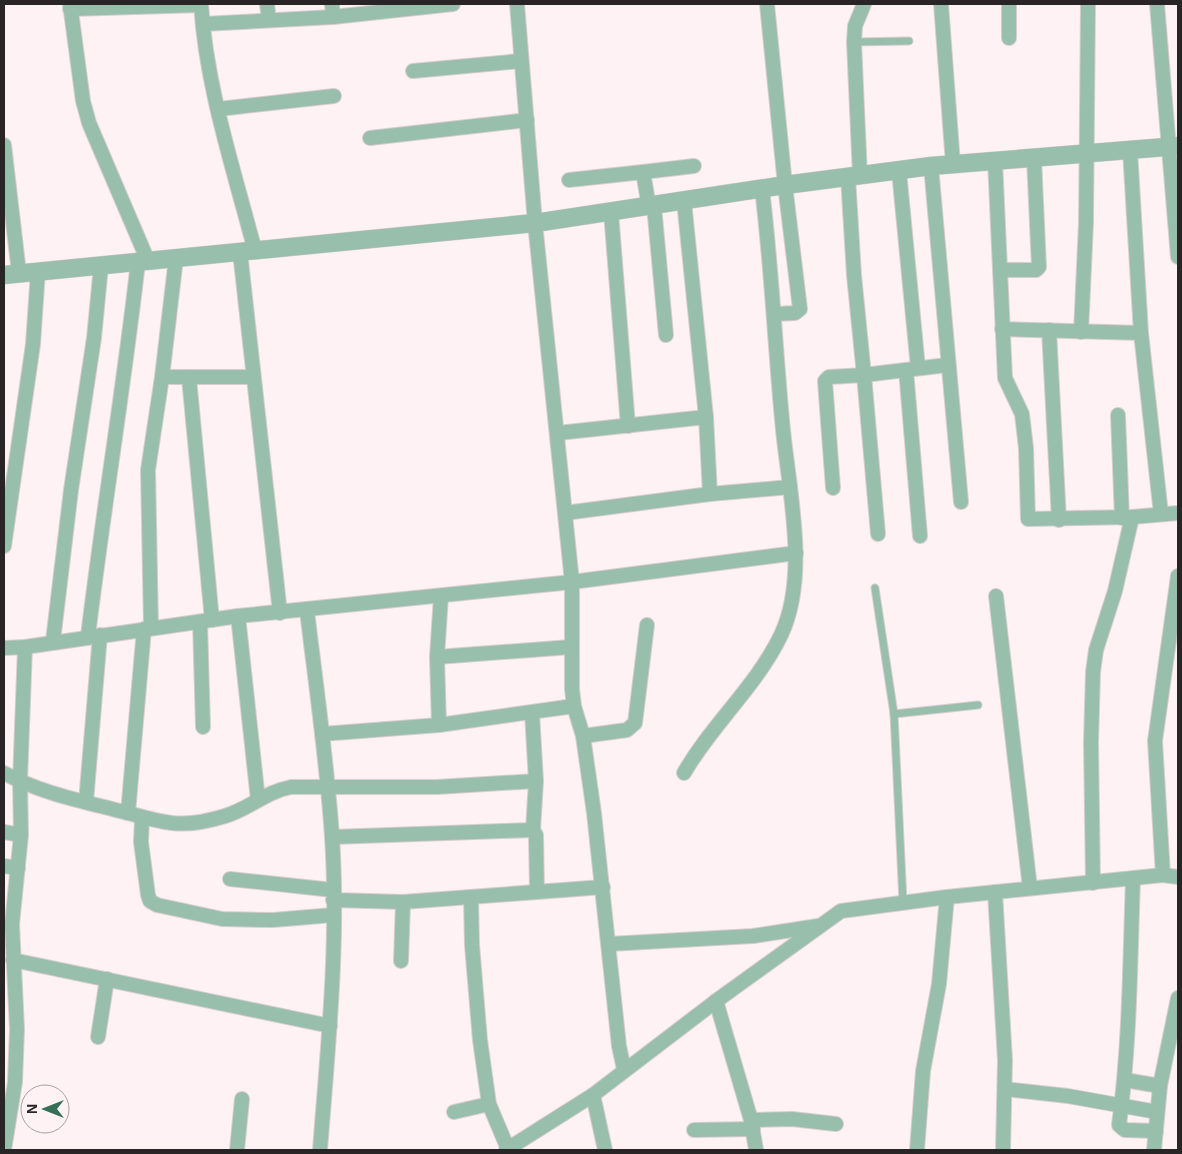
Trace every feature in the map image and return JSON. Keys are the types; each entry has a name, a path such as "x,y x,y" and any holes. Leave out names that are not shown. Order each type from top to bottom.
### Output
{"street":[{"path":"86,802 98,552 143,262 89,123 83,101 70,6 201,4 203,24 247,252 253,377 280,613"},
{"path":"267,4 269,20"},
{"path":"203,24 269,20 332,10 453,4"},
{"path":"517,4 520,61 535,223 572,582 571,647 574,706 583,736 603,887 619,1046 624,1070"},
{"path":"767,4 785,185 800,309 795,313 775,314"},
{"path":"864,4 855,26 854,42 854,275 878,534"},
{"path":"941,4 953,164"},
{"path":"1009,4 1009,38"},
{"path":"1081,332 1086,248 1088,4"},
{"path":"1157,4 1174,146 1178,257"},
{"path":"413,71 520,61"},
{"path":"219,109 334,96"},
{"path":"370,138 526,120"},
{"path":"4,145 11,274 535,223 684,202 785,185 930,166 1174,146"},
{"path":"1130,150 1141,334 1161,514"},
{"path":"1000,270 1036,270 1039,267 1034,158"},
{"path":"995,160 1005,378 1022,414 1026,448 1028,519 1127,518 1178,514"},
{"path":"568,180 694,166"},
{"path":"930,166 961,502"},
{"path":"899,171 912,369 920,536"},
{"path":"643,172 652,206 666,335"},
{"path":"684,773 699,748 744,694 782,634 791,604 796,553 783,429 772,266 762,189"},
{"path":"684,202 706,417 710,494"},
{"path":"611,212 628,426"},
{"path":"128,813 148,628 148,470 162,377 176,258"},
{"path":"52,641 71,490 94,338 101,266"},
{"path":"4,546 33,344 38,271"},
{"path":"1002,329 1141,334"},
{"path":"1049,330 1059,520"},
{"path":"833,488 826,381 829,377 864,375 947,365"},
{"path":"162,377 253,377"},
{"path":"189,378 206,621 203,727"},
{"path":"1093,883 1091,742 1093,672 1096,650 1115,591 1127,518 1118,415"},
{"path":"558,433 706,417"},
{"path":"565,513 710,494 790,487"},
{"path":"4,648 25,647 52,641 238,616 307,611 572,582 796,553"},
{"path":"1163,875 1155,741 1173,636 1178,576"},
{"path":"439,725 437,657 441,596"},
{"path":"996,596 1030,888"},
{"path":"307,611 332,837 334,985 320,1150"},
{"path":"238,616 258,800"},
{"path":"583,736 627,730 634,723 647,625"},
{"path":"4,1150 13,1099 10,1061 12,924 21,834 20,781 25,647"},
{"path":"437,657 571,647"},
{"path":"322,734 439,725 574,706"},
{"path":"532,713 536,781 533,830 536,835 537,892"},
{"path":"4,773 20,781 86,802 142,818 172,823 202,822 226,816 273,791 291,787 437,787 536,781"},
{"path":"142,818 141,842 148,895 150,901 157,905 222,919 273,920 333,915"},
{"path":"332,837 533,830"},
{"path":"4,832 21,834"},
{"path":"4,866 18,868"},
{"path":"471,898 472,945 480,1040 489,1104 512,1148 593,1095 716,1001 841,911 1030,888 1163,875 1178,876"},
{"path":"230,879 333,895 403,902 603,887"},
{"path":"1133,879 1125,1080 1120,1128 1156,1131"},
{"path":"994,892 1000,962 1005,1088 1003,1150"},
{"path":"917,1150 923,1071 939,984 947,897"},
{"path":"401,961 403,902"},
{"path":"609,944 753,936 821,925"},
{"path":"12,960 330,1026"},
{"path":"98,1037 107,979"},
{"path":"1154,1150 1160,1086 1178,998"},
{"path":"716,1001 752,1125 756,1150"},
{"path":"1125,1080 1160,1086"},
{"path":"1005,1088 1157,1112"},
{"path":"593,1095 605,1150"},
{"path":"237,1150 242,1098"},
{"path":"454,1112 489,1104"},
{"path":"694,1130 752,1125 792,1119 836,1124"}],"lane":[{"path":"854,42 909,41"},
{"path":"875,588 894,714 903,902"},
{"path":"894,714 978,705"}]}
